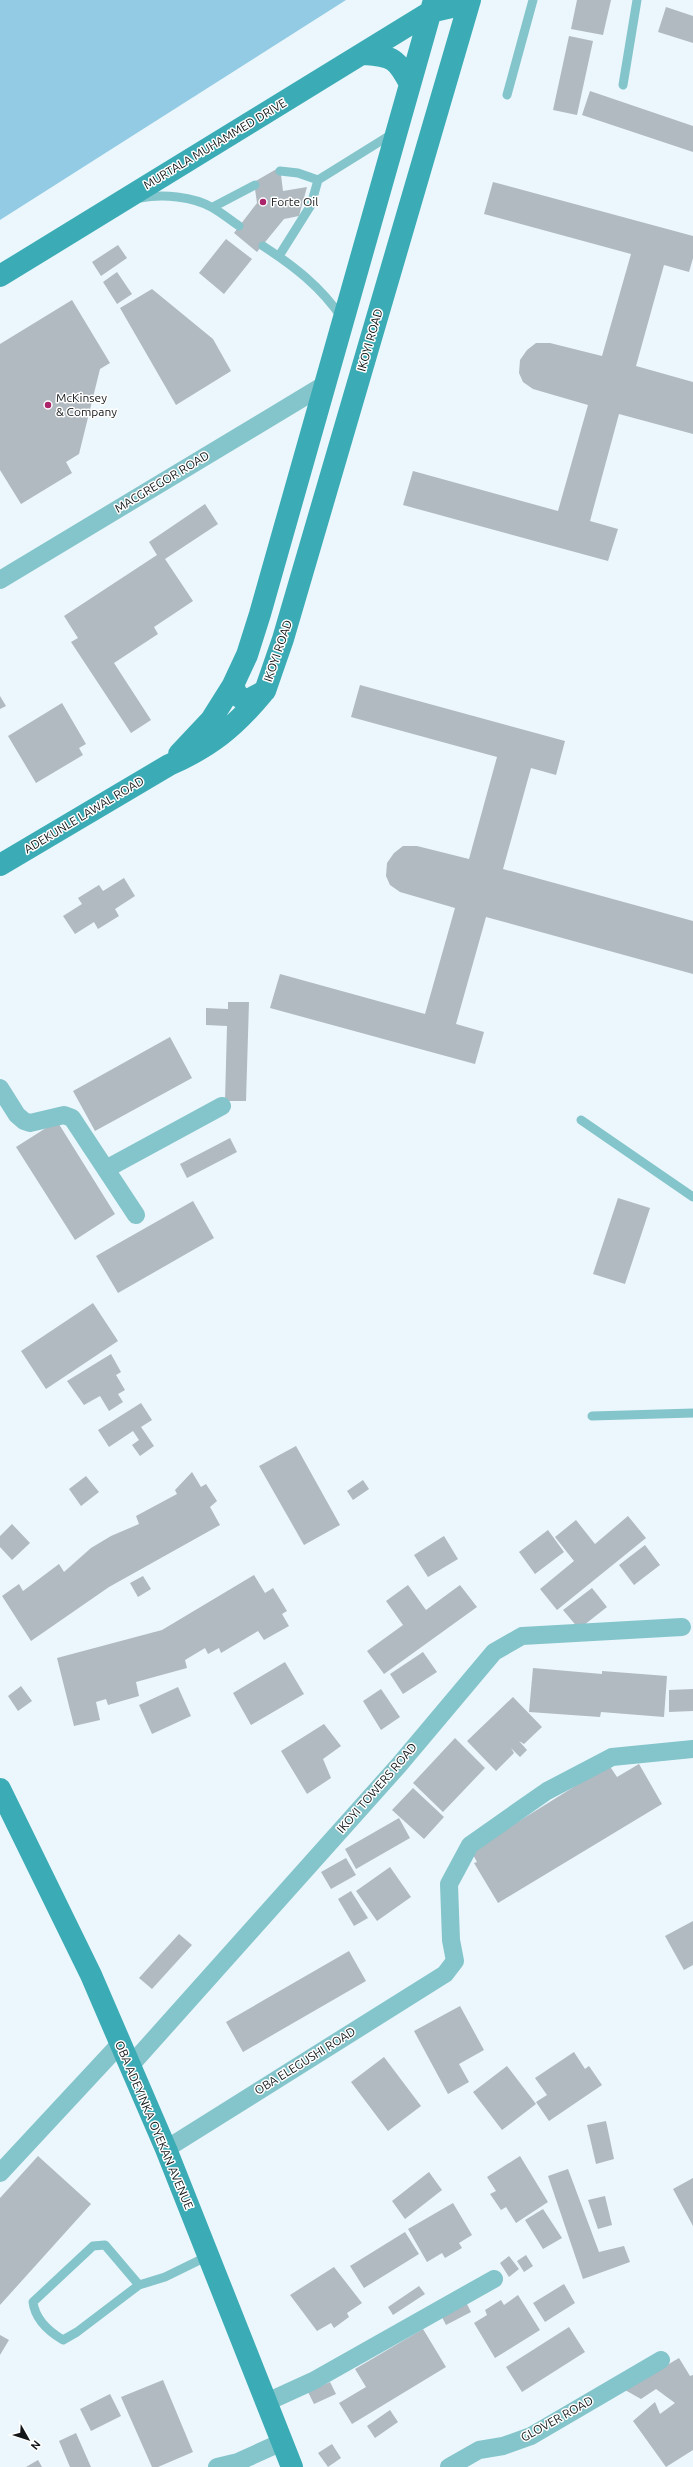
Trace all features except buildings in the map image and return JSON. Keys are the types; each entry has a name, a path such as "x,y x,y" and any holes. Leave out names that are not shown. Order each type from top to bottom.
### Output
{"main road":[{"name":"MURTALA MUHAMMED DRIVE","path":"0,276 365,54 432,6 469,1"},
{"name":"IKOYI ROAD","path":"233,685 237,694 246,701 264,691 283,639 469,1"},
{"path":"169,766 211,720 233,685 247,655 260,614 432,6"},
{"path":"365,54 385,55 396,61 410,84"},
{"path":"169,766 196,753 218,739 236,724 264,691"},
{"name":"ADEKUNLE LAWAL ROAD","path":"0,865 169,766"},
{"name":"OBA ADEYINKA OYEKAN AVENUE","path":"0,1789 91,1975 166,2149 292,2467"}],"street":[{"name":"MACGREGOR ROAD","path":"0,580 324,385"},
{"path":"0,1088 17,1115 24,1121 30,1123 64,1115 72,1118 136,1215"},
{"path":"106,1169 222,1106"},
{"name":"IKOYI TOWERS ROAD","path":"130,2066 399,1765 494,1652 522,1636 682,1627"},
{"name":"OBA ELEGUSHI ROAD","path":"166,2149 445,1974 455,1961 451,1940 449,1884 470,1845 547,1791 612,1757 693,1748"},
{"path":"0,2173 120,2044"},
{"path":"267,2402 313,2381 494,2279"},
{"name":"GLOVER ROAD","path":"449,2467 479,2450 503,2446 531,2436 661,2360"},
{"path":"217,2467 238,2462 282,2442"}],"lane":[{"path":"507,95 533,0"},
{"path":"622,85 637,0"},
{"path":"279,256 311,205 318,180 397,131"},
{"path":"280,171 298,173 318,180"},
{"path":"212,207 255,185"},
{"path":"121,202 159,195 189,200 212,207 239,226"},
{"path":"263,246 308,278 329,299 343,319"},
{"path":"581,1120 693,1197"},
{"path":"592,1416 693,1413"},
{"path":"139,2285 106,2245 93,2246 33,2302 34,2313 51,2333 63,2340 77,2332 139,2285 165,2277 208,2256"}],"shaded area":[{"path":"0,0 346,0 0,220"}],"place":[{"name":"Forte Oil","path":"263,202"},
{"name":"McKinsey & Company","path":"48,405"}]}
